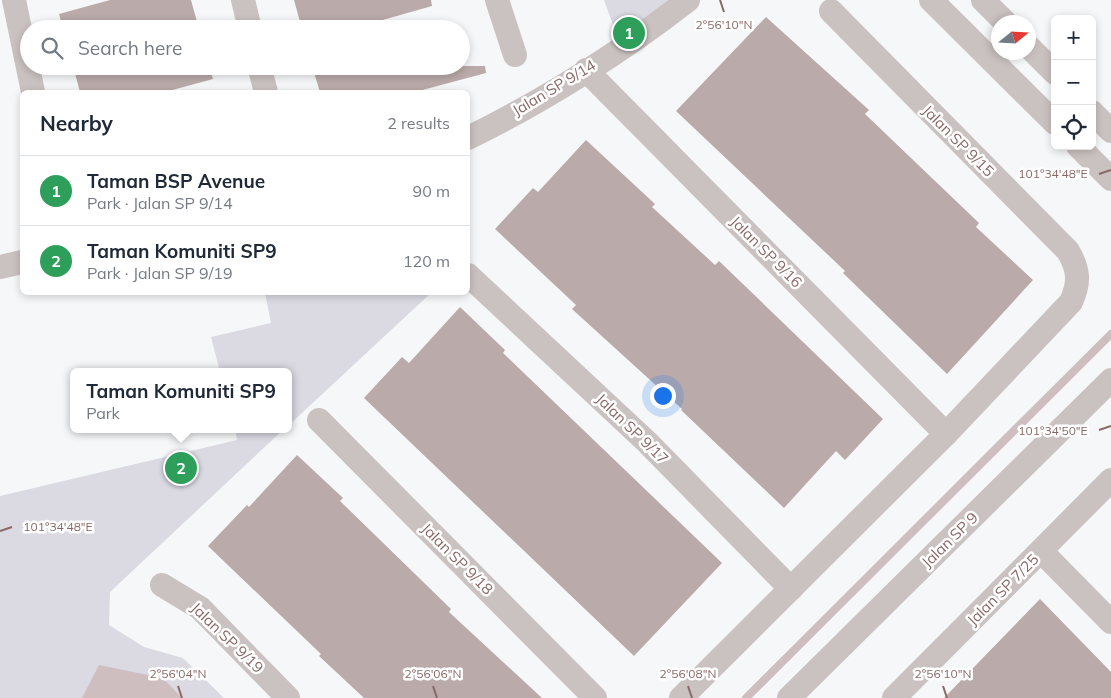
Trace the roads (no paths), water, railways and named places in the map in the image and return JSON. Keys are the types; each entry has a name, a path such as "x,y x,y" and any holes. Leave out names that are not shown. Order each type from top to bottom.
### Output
{"street":[{"path":"14,0 20,28"},
{"path":"243,0 248,20"},
{"path":"497,0 515,55"},
{"name":"Jalan SP 9/14","path":"470,137 586,70 688,0"},
{"path":"931,0 1051,119"},
{"path":"983,0 998,15"},
{"name":"Jalan SP 9/15","path":"831,11 1068,251 1075,263 1079,276 1077,288 1071,302 946,434"},
{"path":"1036,54 1051,69"},
{"name":"Jalan SP 9/16","path":"586,70 946,434"},
{"path":"30,75 34,90"},
{"path":"261,75 265,90"},
{"path":"1096,116 1111,131"},
{"path":"1082,150 1111,179"},
{"path":"0,267 20,262"},
{"name":"Jalan SP 9/17","path":"470,277 647,442 791,589"},
{"name":"Jalan SP 9","path":"789,698 1111,380"},
{"name":"Jalan SP 9/18","path":"320,420 594,698"},
{"path":"681,698 946,434"},
{"name":"Jalan SP 7/25","path":"894,698 1042,552 1111,480"},
{"path":"1042,552 1111,622"},
{"name":"Jalan SP 9/19","path":"162,585 200,608 288,698"}],"waterway":[{"path":"746,698 1111,334"}],"place":[{"name":"Taman BSP Avenue","path":"629,33"},
{"name":"Taman Komuniti SP9","path":"181,468"}]}
